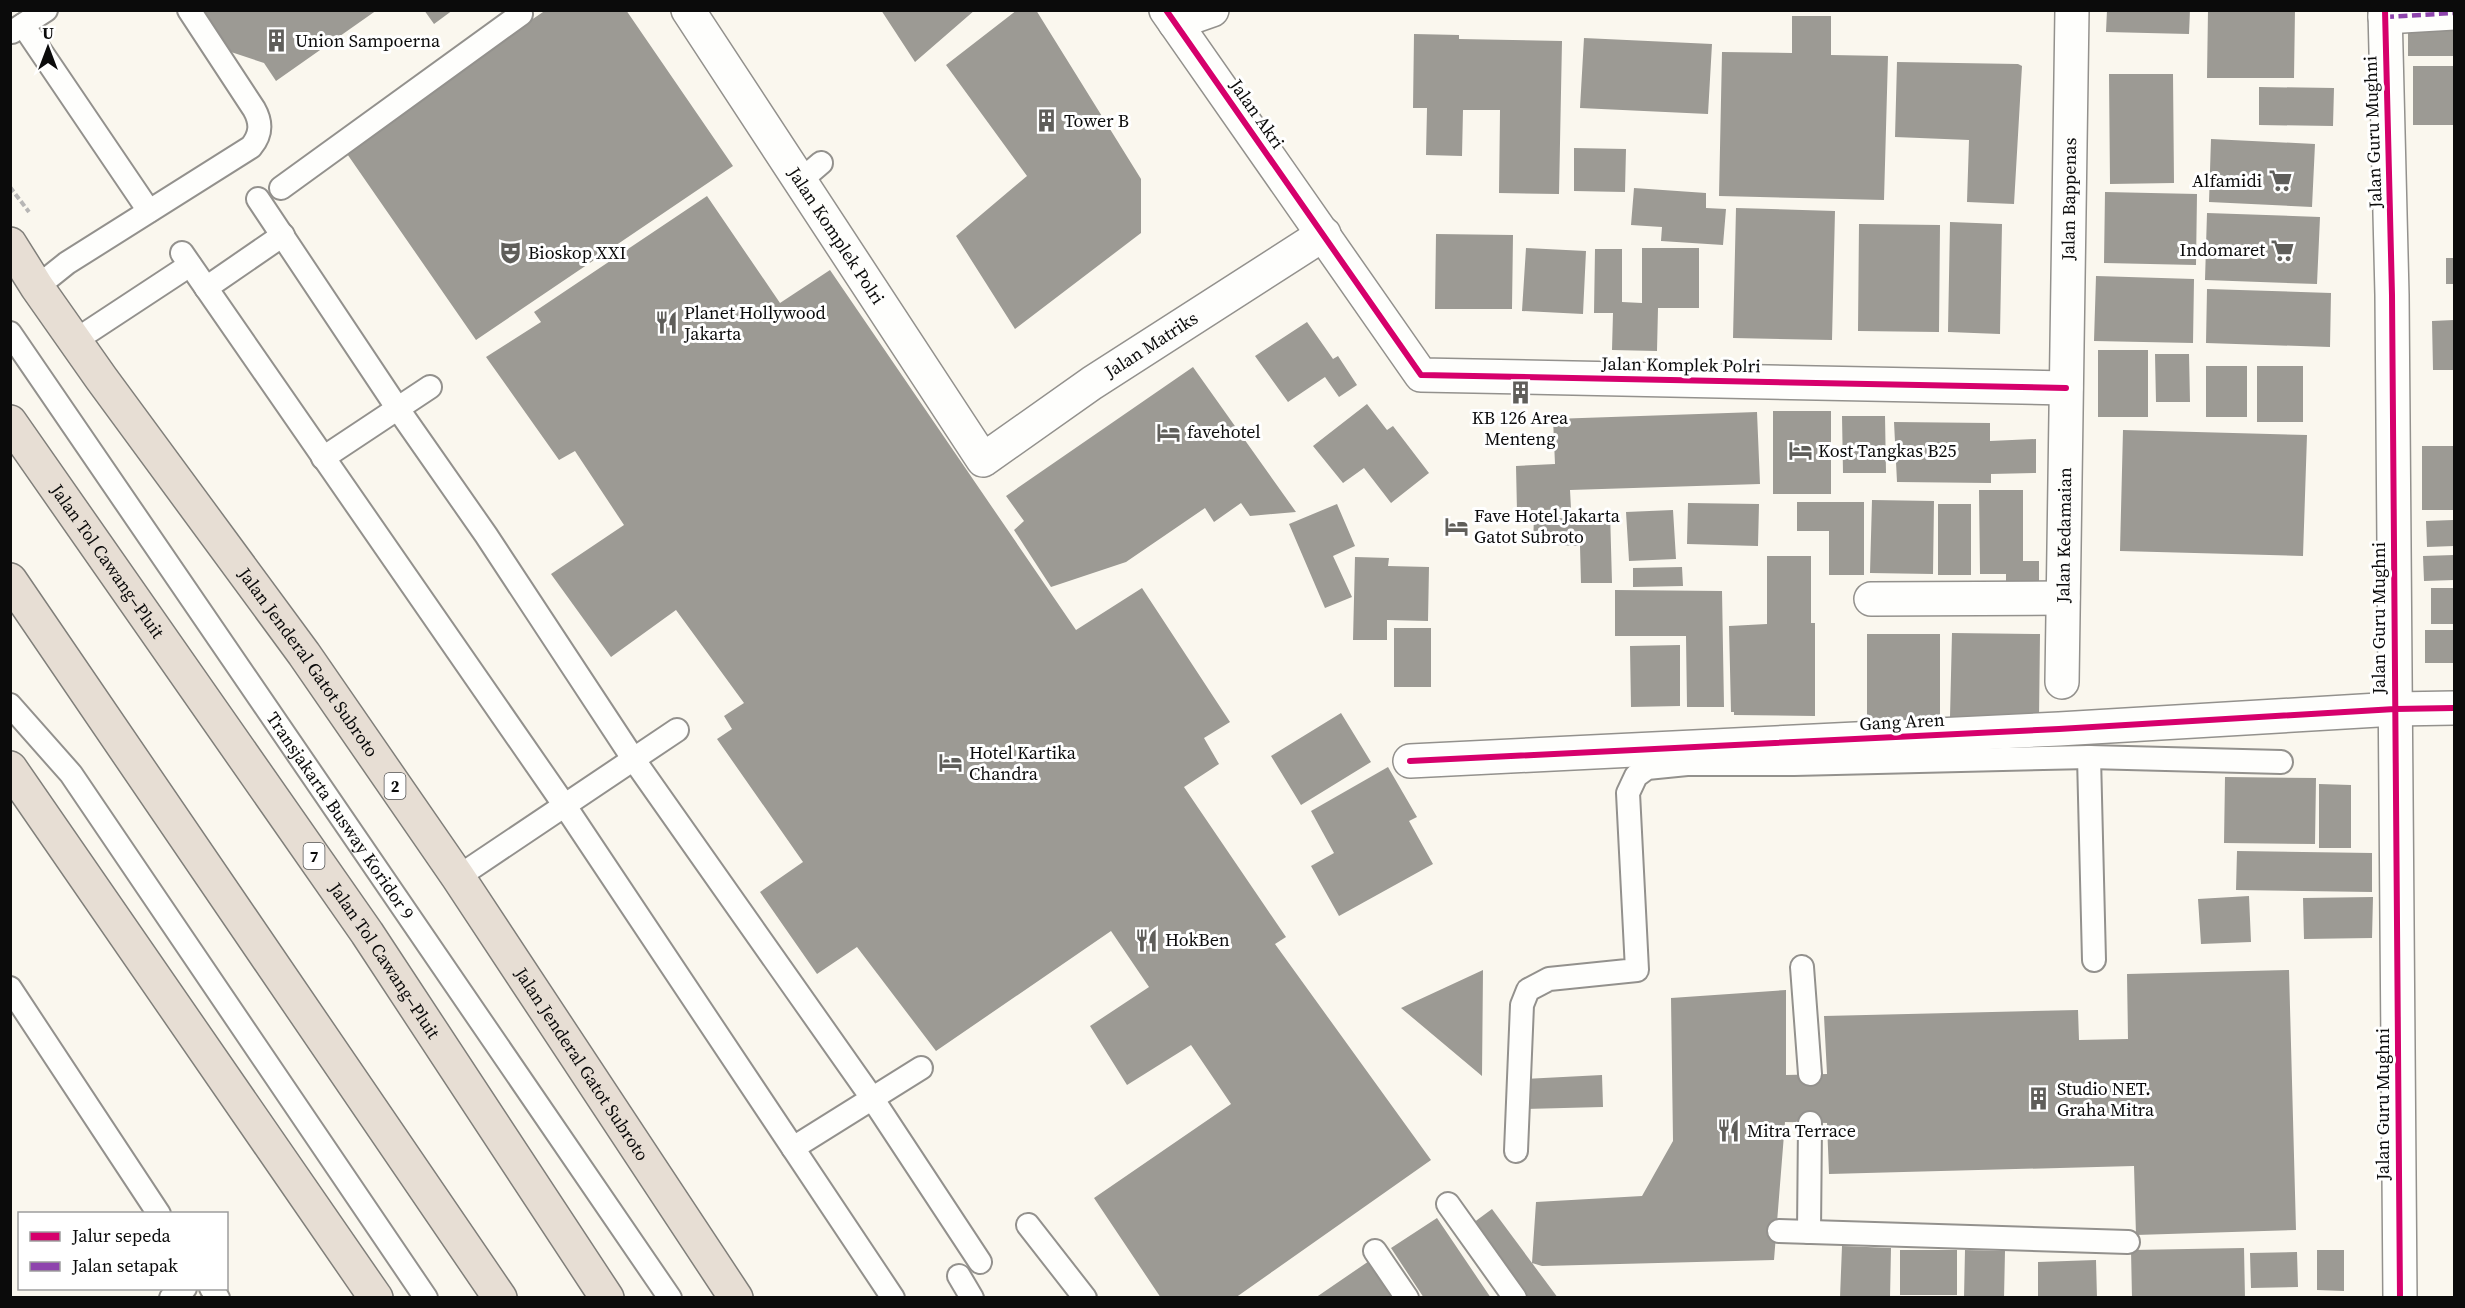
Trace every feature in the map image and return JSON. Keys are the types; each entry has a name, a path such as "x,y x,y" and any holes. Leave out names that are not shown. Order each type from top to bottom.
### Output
{"highway":[{"name":"Jalan Jenderal Gatot Subroto","path":"10,244 37,287 101,378 304,654 458,877 736,1298"},
{"name":"Jalan Tol Cawang–Pluit","path":"10,422 367,933 607,1298"},
{"path":"10,580 500,1298"},
{"path":"10,768 376,1298"}],"street":[{"path":"1171,17 1212,10"},
{"name":"Jalan Bappenas","path":"2066,388 2072,10"},
{"path":"2385,14 2454,13"},
{"name":"Jalan Guru Mughni","path":"2385,14 2392,295 2400,1298"},
{"name":"Jalan Komplek Polri","path":"699,15 810,172 983,460"},
{"name":"Jalan Akri","path":"1171,17 1324,234"},
{"name":"Jalan Komplek Polri","path":"1324,234 1421,375 2066,388"},
{"name":"Jalan Matriks","path":"983,460 1092,383 1324,234"},
{"name":"Jalan Kedamaian","path":"2062,682 2066,388"},
{"path":"1871,599 2063,598"},
{"name":"Gang Aren","path":"1410,760 2070,729 2395,709 2454,708"}],"lane":[{"path":"46,10 16,29 149,211"},
{"path":"37,287 67,263 250,147 258,139 260,128 254,109 189,10"},
{"path":"281,188 521,14"},
{"path":"258,199 398,409 486,535 634,760 872,1098 980,1262"},
{"path":"206,288 283,235"},
{"path":"76,340 186,259 565,806 893,1298"},
{"name":"Transjakarta Busway Koridor 9","path":"10,333 670,1298"},
{"path":"323,458 430,387"},
{"path":"10,705 71,774 426,1298"},
{"path":"458,877 677,730"},
{"path":"2089,757 2094,960"},
{"path":"1516,1151 1522,1005 1528,990 1549,980 1637,970 1628,793 1636,776 1647,768 1687,764 1794,764 2089,757 2281,762"},
{"path":"1802,967 1810,1074"},
{"path":"10,988 158,1212"},
{"path":"793,1148 921,1068"},
{"path":"1809,1232 1810,1124"},
{"path":"1448,1204 1515,1298"},
{"path":"1028,1225 1085,1298"},
{"path":"1779,1231 2128,1242"},
{"path":"1375,1251 1407,1298"},
{"path":"959,1276 972,1298"}],"building":[{"name":"Union Sampoerna","path":"202,10 377,10 276,81 264,63 231,52 210,30"},
{"path":"424,10 453,10 434,24"},
{"name":"Bioskop XXI","path":"546,10 626,10 733,166 476,340 343,148"},
{"path":"881,10 975,10 915,62"},
{"name":"Tower B","path":"1017,10 1036,10 1141,179 1141,233 1015,329 956,236 1027,176 946,65"},
{"path":"2107,10 2190,10 2189,34 2106,32"},
{"path":"2208,10 2295,10 2294,78 2207,78"},
{"path":"1792,16 1831,16 1831,55 1888,56 1884,200 1719,196 1722,52 1792,53"},
{"path":"2408,19 2454,19 2454,56 2408,56"},
{"path":"1414,34 1459,35 1459,39 1562,41 1559,194 1499,193 1500,110 1463,110 1462,156 1426,155 1427,108 1413,108"},
{"path":"1584,38 1712,44 1708,114 1580,108"},
{"path":"1897,62 2018,64 2022,66 2014,204 1967,202 1969,140 1895,137"},
{"path":"2413,66 2454,66 2454,125 2413,125"},
{"path":"2109,74 2173,74 2174,183 2110,184"},
{"path":"2259,87 2334,88 2333,126 2259,125"},
{"path":"2211,139 2315,144 2312,207 2209,202"},
{"path":"1574,148 1626,149 1625,192 1574,191"},
{"path":"1634,188 1706,193 1706,208 1726,209 1723,245 1661,241 1662,227 1631,225"},
{"path":"2105,192 2197,194 2196,265 2104,263"},
{"name":"Hotel Kartika Chandra","path":"707,196 780,303 830,270 1076,630 1142,588 1230,722 1204,738 1219,764 1184,787 1286,937 1275,944 1431,1160 1235,1298 1161,1298 1094,1198 1231,1104 1191,1045 1127,1085 1090,1026 1149,987 1111,931 936,1051 857,947 817,974 760,892 803,862 717,739 732,729 724,716 744,703 676,610 611,657 551,574 624,525 575,451 559,460 486,357 541,322 534,312"},
{"path":"1736,208 1835,211 1832,340 1733,338"},
{"path":"2207,213 2320,217 2317,284 2205,280"},
{"path":"1950,222 2002,224 2000,334 1948,332"},
{"path":"1859,224 1940,225 1939,332 1858,331"},
{"path":"1436,234 1513,235 1512,309 1435,309"},
{"path":"1526,248 1586,251 1583,314 1522,311"},
{"path":"1642,248 1699,248 1699,308 1658,308 1657,351 1612,350 1613,313 1594,313 1595,249 1622,249 1622,302 1642,303"},
{"path":"2446,258 2454,258 2454,284 2446,284"},
{"path":"2096,276 2194,279 2193,343 2094,341"},
{"path":"2207,289 2331,293 2330,347 2206,343"},
{"path":"2454,320 2454,370 2433,370 2432,321"},
{"path":"1307,322 1333,359 1338,356 1357,385 1339,397 1325,377 1288,402 1255,356"},
{"path":"2098,350 2148,350 2148,417 2098,417"},
{"path":"2155,354 2189,354 2190,402 2156,402"},
{"path":"2206,366 2247,366 2247,417 2206,417"},
{"path":"2257,366 2303,366 2303,422 2257,422"},
{"name":"favehotel","path":"1193,367 1296,512 1250,516 1241,503 1214,522 1205,508 1126,562 1051,587 1014,530 1024,521 1006,496"},
{"name":"KB 126 Area Menteng","path":"1529,384 1530,399 1512,399 1511,385"},
{"path":"1367,404 1387,430 1393,426 1429,473 1391,503 1364,468 1343,483 1313,446"},
{"path":"1773,411 1831,411 1831,494 1773,494"},
{"path":"1757,412 1760,484 1570,490 1571,509 1517,511 1516,466 1555,464 1553,419"},
{"path":"1842,416 1885,416 1886,473 1843,473"},
{"path":"1894,422 1990,423 1990,441 2036,439 2036,473 1991,474 1991,483 1897,482"},
{"path":"2123,430 2307,435 2303,556 2120,551"},
{"path":"2422,446 2454,446 2454,510 2422,510"},
{"path":"1979,490 2023,490 2023,561 2039,561 2039,588 2006,588 2006,574 1980,574"},
{"path":"1872,500 1934,501 1933,574 1870,573"},
{"path":"1797,502 1864,502 1864,575 1829,575 1829,531 1797,531"},
{"path":"1688,503 1759,504 1758,546 1687,544"},
{"path":"1337,504 1355,546 1333,556 1352,597 1325,608 1289,524"},
{"path":"1938,504 1971,504 1971,575 1938,575"},
{"path":"1673,510 1676,559 1629,561 1626,512"},
{"path":"1610,511 1612,583 1581,583 1580,546 1533,544 1534,517 1580,519 1580,512"},
{"path":"2453,520 2454,546 2427,547 2426,521"},
{"path":"2454,555 2454,580 2424,581 2423,556"},
{"path":"1767,556 1811,556 1811,623 1815,623 1815,716 1734,715 1734,712 1731,712 1729,626 1767,624"},
{"path":"1355,557 1389,558 1388,566 1429,567 1428,621 1387,620 1387,640 1353,640"},
{"path":"1682,567 1683,586 1633,587 1633,568"},
{"path":"2431,588 2454,588 2454,624 2431,624"},
{"path":"1615,590 1722,591 1724,707 1687,707 1686,636 1615,636"},
{"path":"1394,628 1431,628 1431,687 1394,687"},
{"path":"2425,630 2454,630 2454,663 2425,663"},
{"path":"1952,633 2040,634 2039,718 1950,717"},
{"path":"1867,634 1940,634 1940,724 1867,723"},
{"path":"1680,645 1680,706 1631,707 1630,646"},
{"path":"1341,713 1371,762 1301,805 1271,756"},
{"path":"1388,767 1417,817 1409,821 1433,864 1339,916 1311,866 1334,853 1311,811"},
{"path":"2225,777 2316,778 2315,844 2224,843"},
{"path":"2319,784 2351,785 2351,848 2319,848"},
{"path":"2237,851 2372,853 2372,892 2236,890"},
{"path":"2249,896 2251,942 2201,944 2198,899"},
{"path":"2373,897 2372,938 2304,939 2303,898"},
{"path":"1483,970 1482,1076 1401,1008"},
{"name":"Studio NET. Graha Mitra","path":"2289,970 2296,1230 2136,1235 2134,1166 1829,1174 1827,1123 1785,1122 1774,1260 1542,1266 1532,1263 1536,1202 1642,1196 1673,1141 1671,998 1786,990 1786,1075 1827,1074 1824,1016 2078,1010 2079,1040 2128,1039 2127,974"},
{"path":"1602,1075 1603,1107 1525,1109 1524,1079"},
{"path":"1492,1209 1558,1298 1528,1298 1473,1223"},
{"path":"1437,1218 1491,1298 1424,1298 1391,1248"},
{"path":"1842,1246 1891,1248 1890,1298 1840,1298"},
{"path":"2244,1248 2245,1298 2132,1298 2131,1250"},
{"path":"1900,1250 1957,1250 1957,1295 1900,1295"},
{"path":"1965,1250 2005,1251 2004,1298 1964,1298"},
{"path":"2317,1250 2344,1250 2344,1291 2317,1290"},
{"path":"2297,1252 2298,1287 2251,1288 2250,1253"},
{"path":"1372,1259 1397,1298 1315,1298"},
{"path":"2096,1260 2097,1298 2038,1298 2038,1262"}],"marked path":[{"path":"2385,17 2454,13"}],"cycle path":[{"path":"1166,10 1421,375 2066,388"},
{"path":"2385,10 2392,295 2400,1298"},
{"path":"1410,761 2059,729 2395,709 2454,708"}],"place":[{"name":"Union Sampoerna","path":"277,41"},
{"name":"Tower B","path":"1046,121"},
{"name":"Alfamidi","path":"2280,181"},
{"name":"Indomaret","path":"2283,250"},
{"name":"Bioskop XXI","path":"510,253"},
{"name":"Planet Hollywood Jakarta","path":"666,323"},
{"name":"KB 126 Area Menteng","path":"1520,392"},
{"name":"favehotel","path":"1169,432"},
{"name":"Kost Tangkas B25","path":"1800,451"},
{"name":"Fave Hotel Jakarta Gatot Subroto","path":"1456,526"},
{"name":"Hotel Kartika Chandra","path":"951,763"},
{"name":"HokBen","path":"1147,940"},
{"name":"Studio NET. Graha Mitra","path":"2039,1099"},
{"name":"Mitra Terrace","path":"1729,1131"}]}
